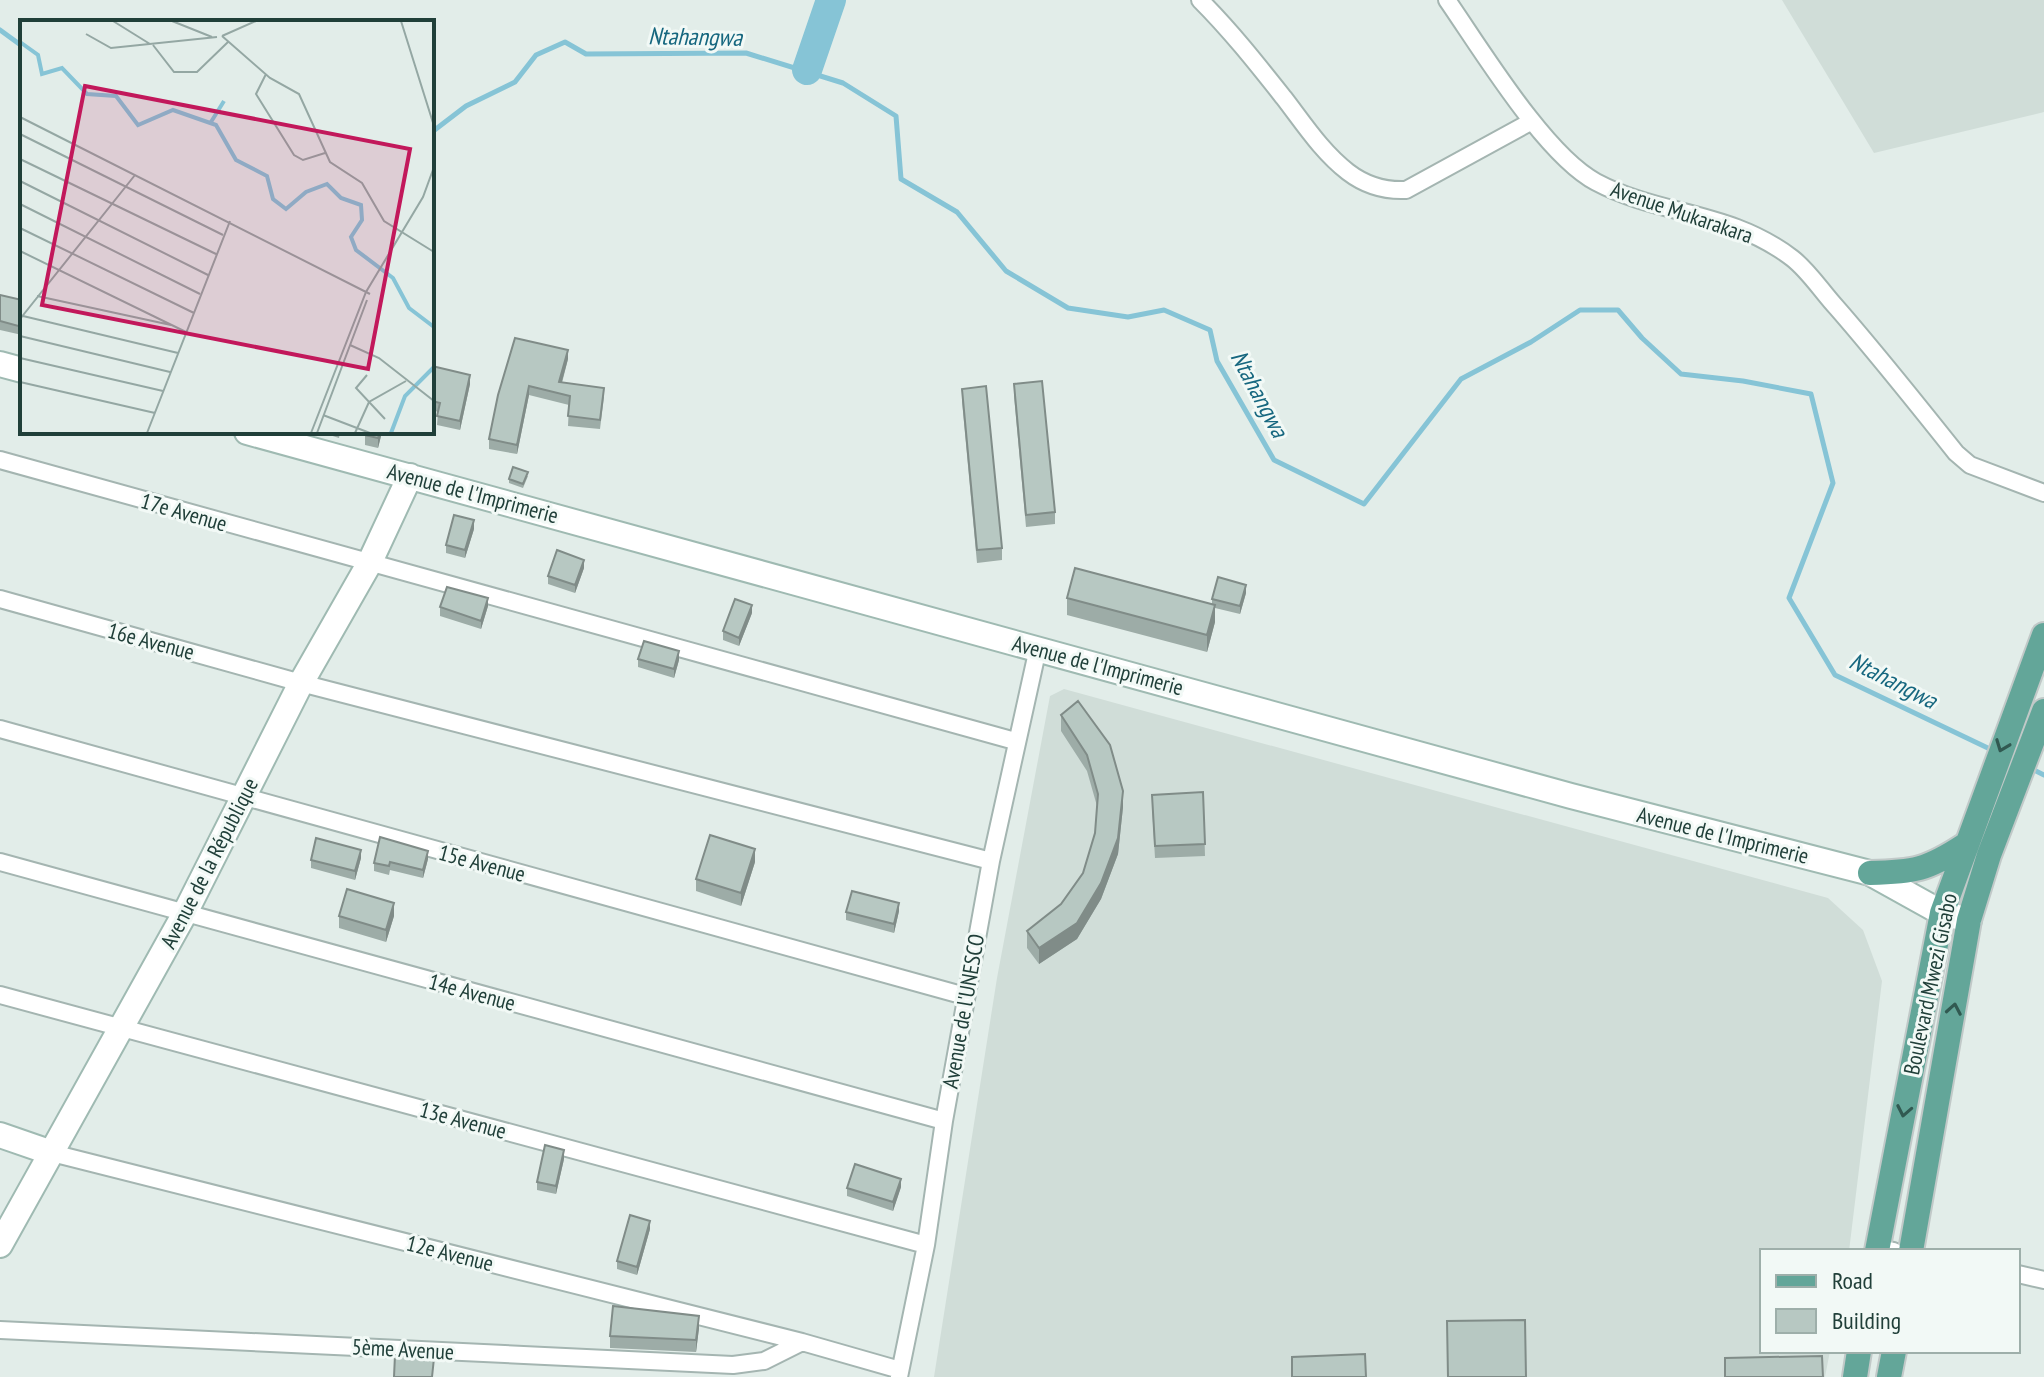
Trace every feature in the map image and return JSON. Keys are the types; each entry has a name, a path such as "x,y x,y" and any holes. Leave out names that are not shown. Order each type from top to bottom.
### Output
{"main road":[{"name":"Boulevard Mwezi Gisabo","path":"1883,1249 1942,913 2044,635"},
{"name":"Boulevard Mwezi Gisabo","path":"1911,1249 1969,920 2000,826 2044,711"},
{"path":"1870,873 1910,872 1930,867 1965,845"},
{"path":"1855,1377 1859,1353"},
{"path":"1889,1377 1894,1353"}],"street":[{"path":"1200,0 1234,34 1324,149 1350,173 1388,191 1406,190 1532,121"},
{"name":"Avenue Mukarakara","path":"1447,0 1532,121 1576,169 1595,182 1623,194 1732,224 1759,236 1795,260 1956,453 1970,465 2044,493"},
{"path":"0,364 20,369"},
{"name":"Avenue de l'Imprimerie","path":"254,434 1571,796 1870,873 1942,913 1969,920"},
{"name":"17e Avenue","path":"0,460 1015,741"},
{"name":"Avenue de la République","path":"0,1245 185,913 301,683 369,564 410,476"},
{"name":"16e Avenue","path":"0,599 301,683 991,861"},
{"name":"Avenue de l'UNESCO","path":"900,1373 926,1245 965,996 1015,741 1038,648"},
{"name":"15e Avenue","path":"0,729 965,996"},
{"name":"14e Avenue","path":"0,862 944,1121"},
{"name":"13e Avenue","path":"0,995 926,1245"},
{"name":"12e Avenue","path":"0,1135 52,1153 802,1342 900,1373"},
{"path":"2020,1274 2044,1280"},
{"name":"5ème Avenue","path":"0,1330 733,1365 764,1361 802,1342"}],"shaded area":[{"path":"1782,0 2044,0 2044,112 1874,153"},
{"path":"1064,689 1828,898 1863,930 1882,981 1849,1249 1760,1249 1760,1353 1830,1353 1825,1377 934,1377 997,978 1050,696"}],"building":[{"path":"0,295 20,300 20,326 0,321"},
{"path":"515,338 568,350 559,382 604,388 600,420 568,416 570,396 529,386 517,445 489,439"},
{"path":"434,366 470,375 460,421 437,416 440,403 434,402"},
{"path":"1042,381 1055,512 1026,515 1014,384"},
{"path":"986,386 1002,548 977,550 962,389"},
{"path":"513,467 528,472 523,484 509,479"},
{"path":"454,515 474,520 465,550 446,545"},
{"path":"557,550 584,560 575,585 548,576"},
{"path":"1075,568 1215,605 1207,635 1067,598"},
{"path":"1218,577 1246,585 1240,606 1212,599"},
{"path":"447,587 488,598 481,621 440,607"},
{"path":"735,599 752,605 739,638 723,631"},
{"path":"644,641 679,651 674,669 638,659"},
{"path":"1078,701 1110,745 1123,791 1118,838 1101,883 1077,923 1039,948 1027,931 1061,904 1083,873 1095,833 1098,794 1087,755 1061,715"},
{"path":"1203,792 1205,844 1155,846 1152,795"},
{"path":"710,835 755,849 741,893 696,879"},
{"path":"380,837 428,851 423,870 390,862 389,866 374,863"},
{"path":"316,838 361,850 355,871 311,860"},
{"path":"347,889 394,903 386,930 339,916"},
{"path":"852,891 899,903 894,924 846,912"},
{"path":"545,1145 564,1150 556,1186 537,1182"},
{"path":"855,1164 901,1179 893,1202 847,1188"},
{"path":"630,1215 650,1221 637,1267 617,1261"},
{"path":"613,1306 699,1316 696,1340 610,1336"},
{"path":"1525,1320 1526,1377 1448,1377 1447,1321"},
{"path":"1365,1354 1366,1377 1292,1377 1292,1357"},
{"path":"395,1355 434,1358 432,1377 394,1377"},
{"path":"1822,1356 1823,1377 1725,1377 1725,1358"}],"waterway":[{"path":"807,70 831,0"},
{"name":"Ntahangwa","path":"0,30 20,45"},
{"name":"Ntahangwa","path":"434,130 466,106 515,82 536,55 565,42 586,54 746,53 843,83 896,116 901,179 957,212 1006,271 1068,308 1128,317 1164,310 1210,330 1217,361 1274,460 1364,504 1461,379 1531,342 1580,310 1618,310 1642,338 1681,374 1743,381 1811,394 1833,483 1789,598 1835,675 1992,750"},
{"name":"Ntahangwa","path":"2030,768 2044,775"}]}
